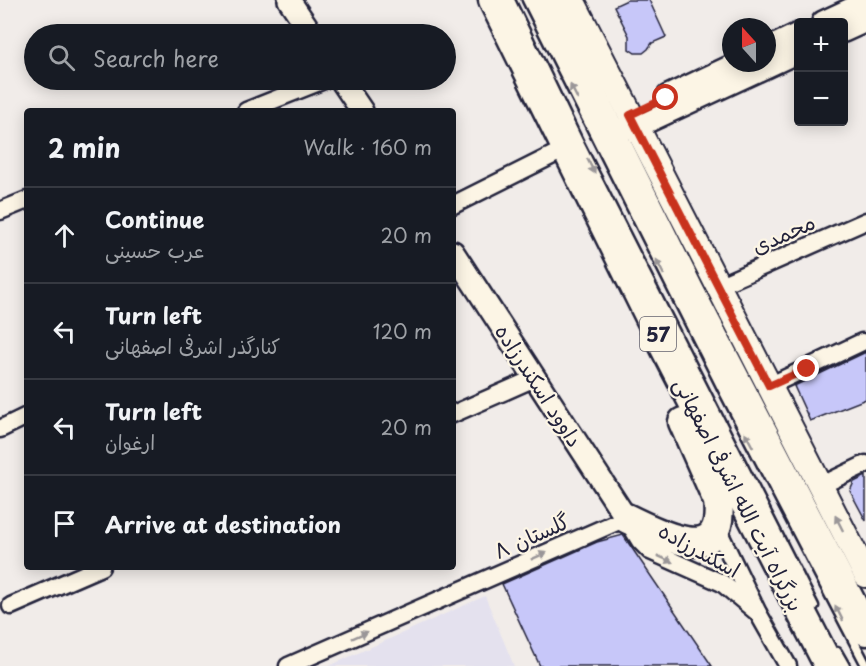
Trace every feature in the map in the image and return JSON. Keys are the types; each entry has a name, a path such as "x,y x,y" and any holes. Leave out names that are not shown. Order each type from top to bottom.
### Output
{"highway":[{"name":"بزرگراه آیت الله اشرفی اصفهانی","path":"493,0 665,348 831,656"},
{"name":"57","path":"545,0 625,125 866,632"},
{"path":"626,518 669,538 687,542 706,539 714,534 720,516 718,501 675,404 665,348"}],"main road":[{"path":"572,0 625,125 718,286 866,575"}],"street":[{"path":"290,0 306,24"},
{"path":"832,18 866,2"},
{"path":"848,29 866,21"},
{"path":"776,45 794,36"},
{"path":"625,125 794,54"},
{"path":"625,125 722,72"},
{"path":"254,108 299,90"},
{"path":"348,90 360,108"},
{"path":"456,203 565,148"},
{"path":"0,211 24,201"},
{"name":"محمدی","path":"718,286 866,222"},
{"name":"داوود اسکندرزاده","path":"456,257 626,518"},
{"path":"769,386 862,342"},
{"path":"456,413 535,378"},
{"path":"0,429 24,417"},
{"path":"820,486 866,464"},
{"name":"اسکندرزاده","path":"626,518 640,541 650,551 722,584 758,613"},
{"name":"گلستان ٨","path":"288,666 308,662 626,518"},
{"path":"717,528 758,613 788,666"},
{"path":"11,606 94,570"}],"lane":[{"path":"510,0 819,615"},
{"path":"527,0 714,372 866,665"},
{"path":"831,656 845,666"}],"shaded area":[{"path":"485,596 514,666 329,666"}],"building":[{"path":"627,0 649,0 666,37 652,43 643,53 635,53 629,49 629,36 614,6"},
{"path":"866,352 866,399 810,421 794,386"},
{"path":"866,476 866,521 850,491 854,482"},
{"path":"623,535 712,666 540,666 502,584 597,542"}],"route":[{"path":"666,98 630,115 769,386 807,369"}]}
